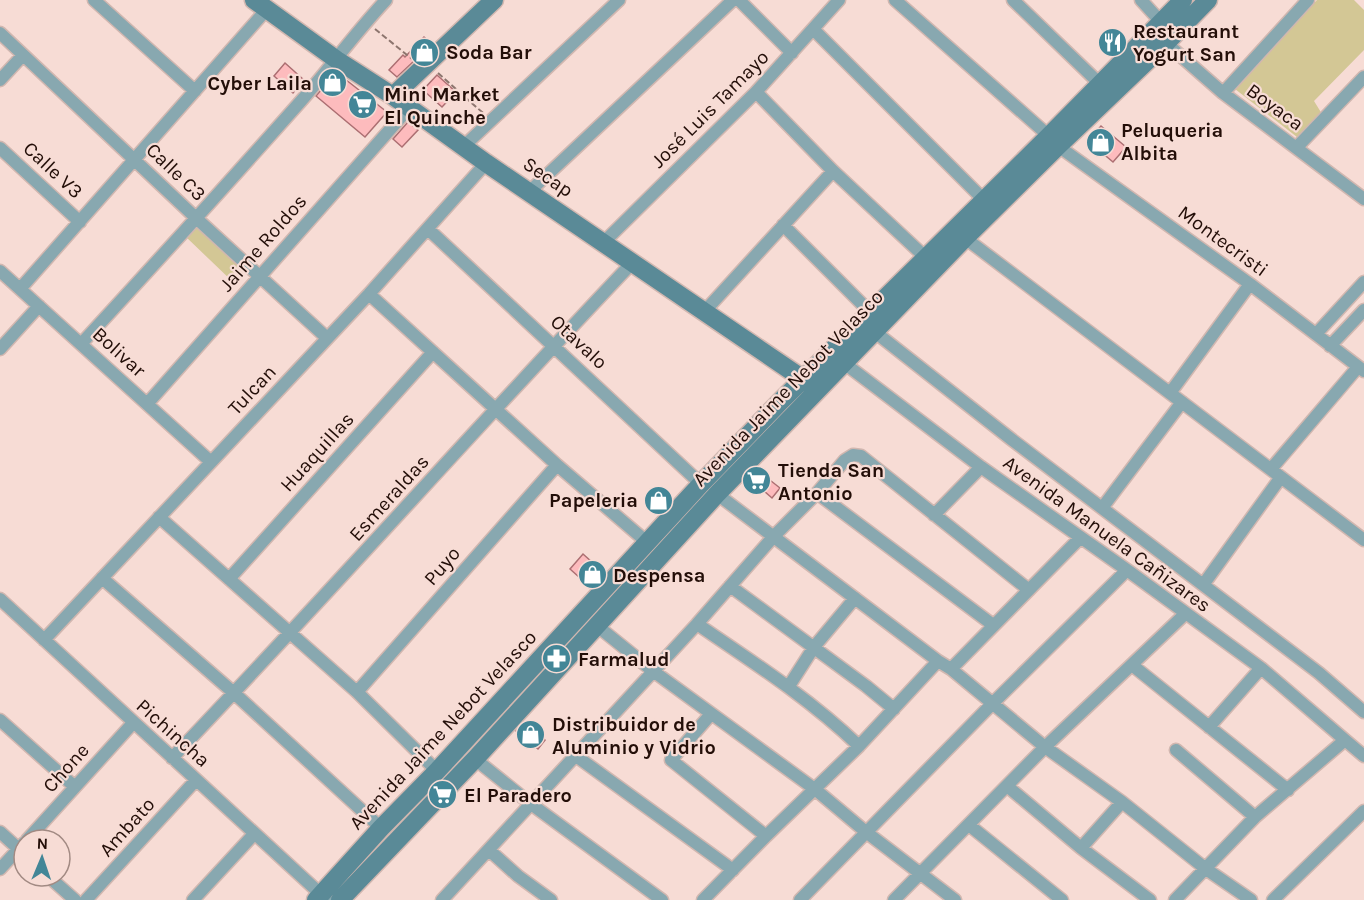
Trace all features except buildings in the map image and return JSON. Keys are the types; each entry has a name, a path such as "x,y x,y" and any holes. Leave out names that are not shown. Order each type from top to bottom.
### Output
{"main road":[{"path":"393,96 494,0"},
{"name":"Avenida Jaime Nebot Velasco","path":"321,898 381,828 437,771 701,484 863,336 965,238 1054,141 1100,84 1183,0"},
{"name":"Avenida Jaime Nebot Velasco","path":"340,900 475,759 717,494 810,385 844,363 863,336 870,312 983,199 1054,141 1166,43 1208,0"},
{"name":"Secap","path":"261,5 336,60 393,96 486,163 810,385"}],"street":[{"path":"94,0 195,91"},
{"path":"81,344 196,218 386,0"},
{"path":"463,147 618,0"},
{"path":"529,192 733,0"},
{"path":"739,0 792,53"},
{"name":"José Luis Tamayo","path":"604,242 756,92 839,0"},
{"name":"Montecristi","path":"895,0 1054,141 1250,284 1361,369"},
{"path":"1013,0 1100,84"},
{"path":"1141,0 1161,22"},
{"path":"1223,93 1308,0"},
{"path":"20,289 195,91 261,5"},
{"path":"814,30 983,199"},
{"name":"Calle C3","path":"0,33 327,338"},
{"name":"Boyaca","path":"1166,43 1223,93 1364,199"},
{"path":"0,80 23,55"},
{"path":"1297,147 1364,77"},
{"path":"756,92 833,171 925,257"},
{"name":"Jaime Roldos","path":"147,404 409,108"},
{"name":"Calle V3","path":"0,148 80,222"},
{"name":"Tulcan","path":"44,640 369,294 486,163"},
{"path":"704,312 833,171"},
{"path":"783,225 870,312"},
{"name":"Otavalo","path":"428,229 701,484"},
{"path":"965,238 1364,540"},
{"name":"Esmeraldas","path":"172,758 291,634 554,345 633,262"},
{"name":"Bolivar","path":"0,271 211,462"},
{"path":"1316,334 1364,282"},
{"path":"1170,393 1250,284"},
{"path":"369,294 557,465 648,543"},
{"path":"0,349 39,306"},
{"path":"1330,346 1364,310"},
{"name":"Avenida Manuela Cañizares","path":"863,336 1102,508 1319,673 1364,712"},
{"name":"Huaquillas","path":"229,579 433,352"},
{"name":"Avenida Manuela Cañizares","path":"844,363 981,467 1261,668 1364,756"},
{"path":"1271,469 1361,369"},
{"path":"1102,508 1182,402"},
{"path":"442,900 697,624 774,536 817,493 845,460 853,455 861,456 1029,590"},
{"name":"Puyo","path":"357,692 557,465"},
{"path":"934,515 981,467"},
{"path":"1203,585 1281,477"},
{"path":"817,493 993,625"},
{"path":"717,494 938,662 951,669 1045,747 1122,802 1206,869 1251,900"},
{"path":"159,517 357,692 437,771"},
{"path":"951,669 1080,538"},
{"path":"800,900 1127,570"},
{"path":"102,578 234,693 381,828"},
{"path":"730,586 814,647 894,710"},
{"path":"789,686 814,647 855,598"},
{"name":"Pichincha","path":"0,599 321,898"},
{"path":"894,900 1045,747 1185,614"},
{"path":"697,624 789,686 859,746"},
{"path":"596,625 653,671 816,790 866,832 955,900"},
{"path":"703,900 766,836 816,790 938,662"},
{"path":"1132,666 1288,790"},
{"path":"1209,727 1261,668"},
{"path":"711,714 671,760 766,836"},
{"path":"0,720 75,787"},
{"name":"Chone","path":"39,828 133,723"},
{"path":"1175,900 1256,818 1345,740"},
{"path":"1176,750 1256,818"},
{"path":"576,756 734,870"},
{"path":"475,759 647,896 662,900"},
{"name":"Ambato","path":"87,900 196,780"},
{"path":"1007,786 1081,848 1150,900"},
{"path":"1081,848 1122,802"},
{"path":"1273,900 1364,811"},
{"path":"969,825 1062,900"},
{"path":"193,900 254,834"},
{"path":"489,850 518,876 551,900"},
{"name":"Chone","path":"0,869 12,857"},
{"path":"62,888 75,900"}],"path":[{"path":"366,21 492,120"}],"shaded area":[{"path":"1317,0 1354,0 1364,10 1364,50 1314,101 1322,114 1297,137 1235,89"},
{"path":"194,225 246,271 234,283 185,236"}],"place":[{"name":"Restaurant Yogurt San","path":"1112,42"},
{"name":"Soda Bar","path":"425,52"},
{"name":"Cyber Laila","path":"333,83"},
{"name":"Mini Market El Quinche","path":"363,105"},
{"name":"Peluqueria Albita","path":"1100,142"},
{"name":"Tienda San Antonio","path":"757,481"},
{"name":"Papeleria","path":"659,500"},
{"name":"Despensa","path":"592,575"},
{"name":"Farmalud","path":"557,659"},
{"name":"Distribuidor de Aluminio y Vidrio","path":"531,735"},
{"name":"El Paradero","path":"443,795"}]}
